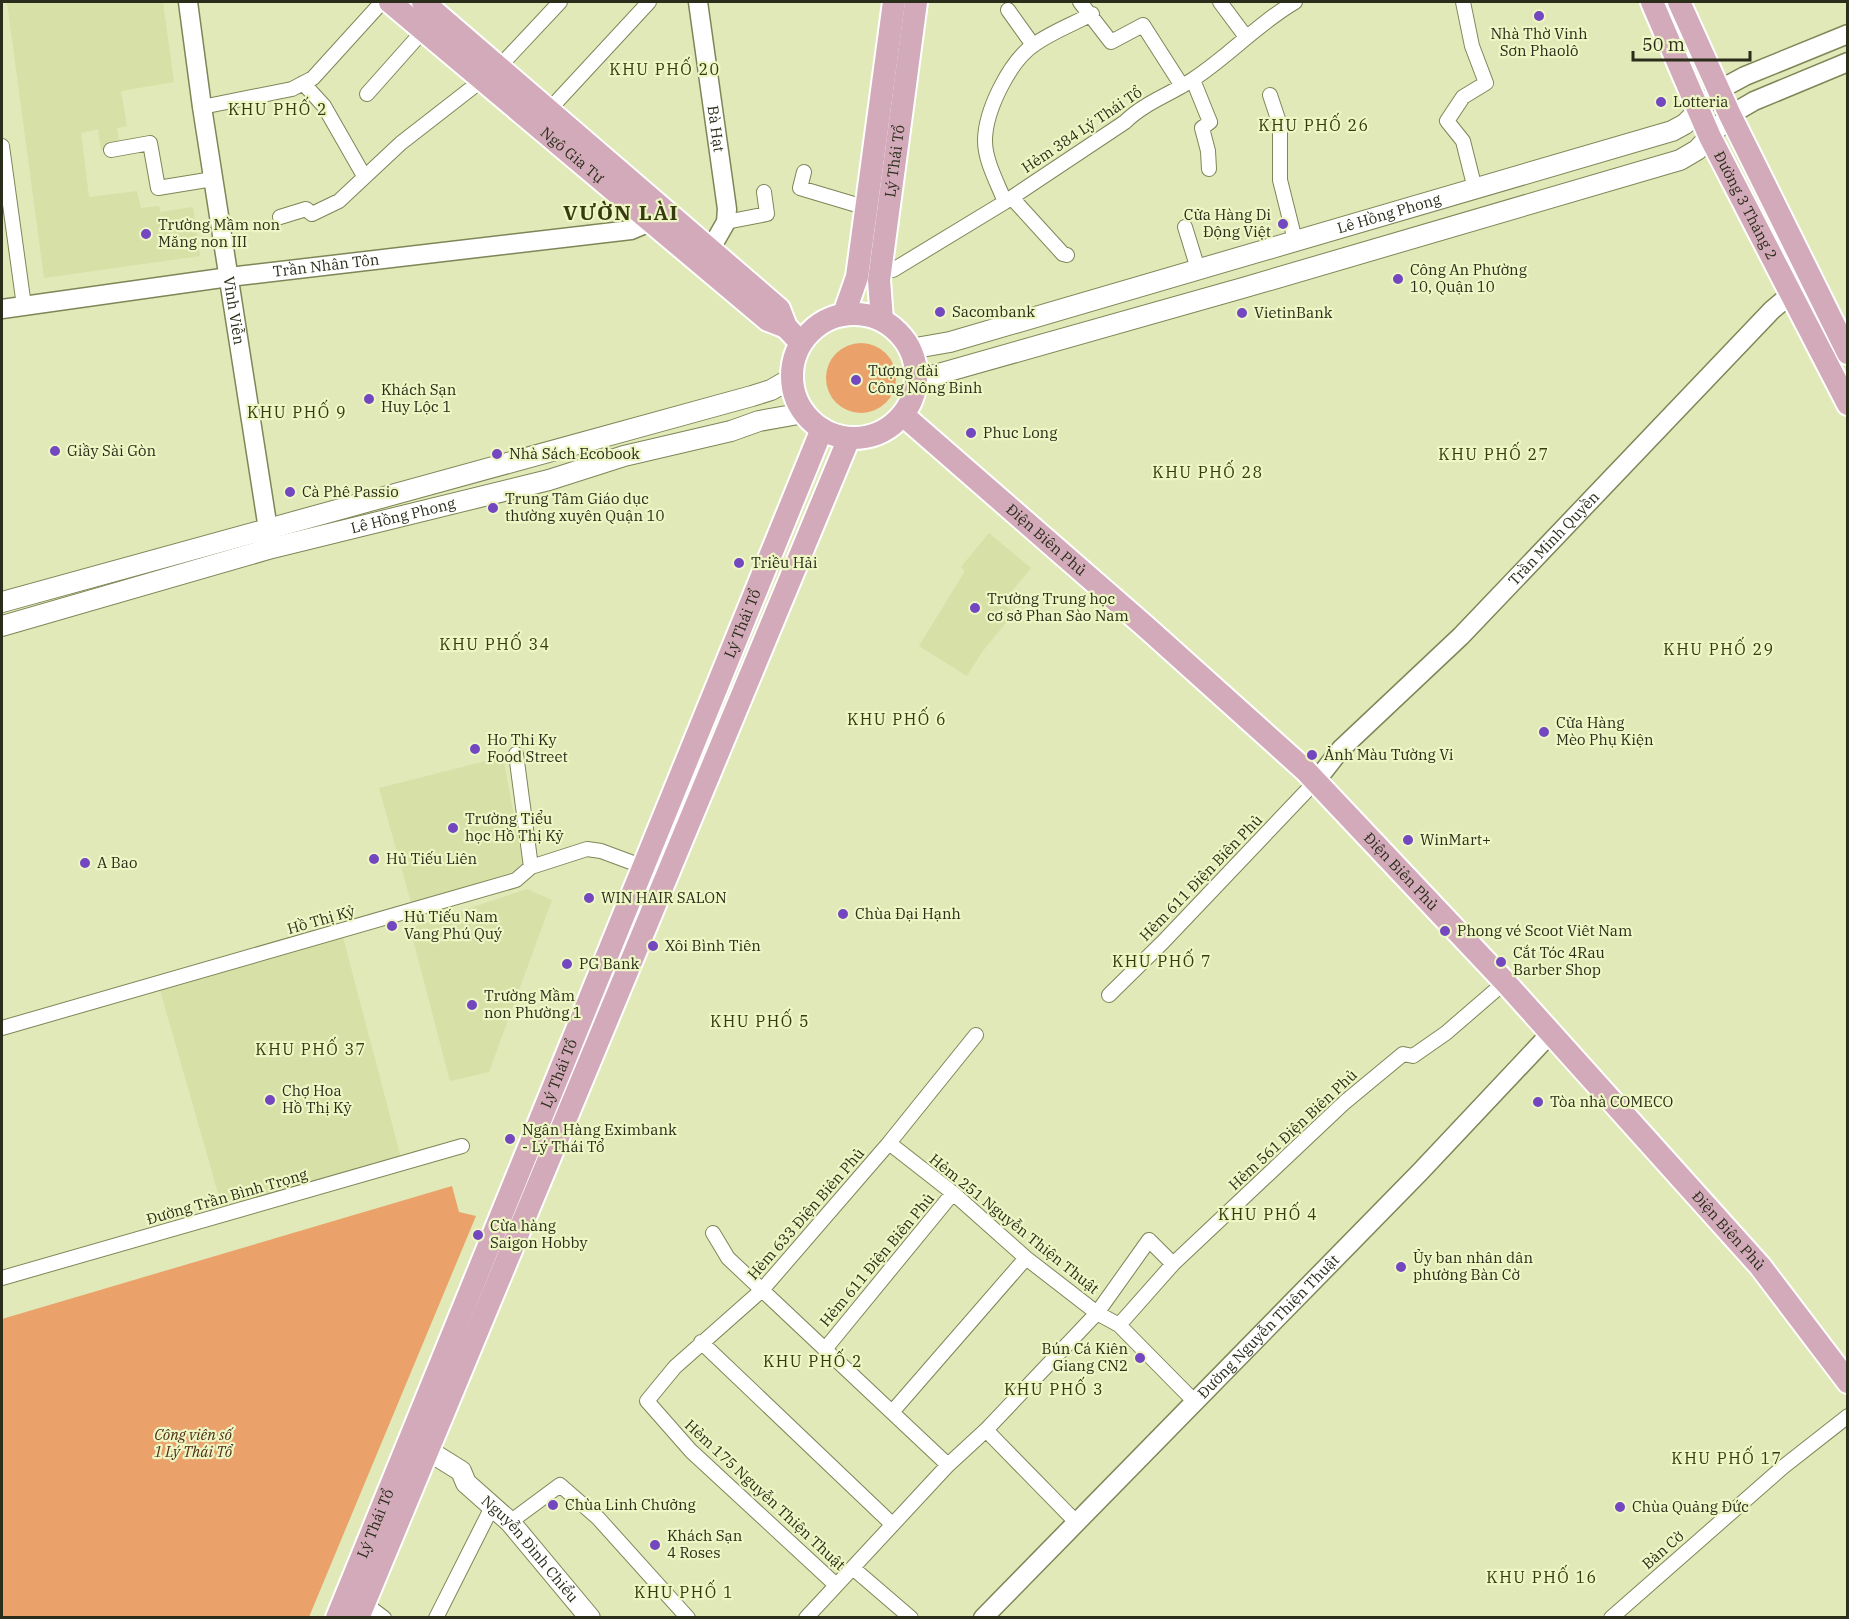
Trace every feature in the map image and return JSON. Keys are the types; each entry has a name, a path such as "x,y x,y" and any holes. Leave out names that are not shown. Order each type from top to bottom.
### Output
{"main road":[{"name":"Ngô Gia Tự","path":"390,2 423,31 549,110 779,309 794,335"},
{"name":"Ngô Gia Tự","path":"423,2 490,73 650,222 768,320 794,335"},
{"name":"Lý Thái Tổ","path":"843,314 857,277 894,2"},
{"name":"Lý Thái Tổ","path":"882,320 878,292 880,270 916,2"},
{"name":"Đường 3 Tháng 2","path":"1652,2 1710,137 1848,404"},
{"name":"Đường 3 Tháng 2","path":"1679,2 1730,115 1848,353"},
{"name":"Lê Hồng Phong","path":"910,349 950,342 1672,131 1685,124 1719,90"},
{"name":"Lê Hồng Phong","path":"916,380 1680,160 1697,150 1730,115"},
{"path":"843,314 863,314 882,320 894,327 910,349 916,380 910,403 903,415 878,433 849,438 822,429 804,413 794,392 792,378 794,335 843,314"},
{"name":"Lê Hồng Phong","path":"2,602 752,396 771,390 792,378"},
{"name":"Lê Hồng Phong","path":"2,626 272,548 549,480 624,456 731,431 759,421 804,413"},
{"name":"Điện Biên Phủ","path":"903,415 1146,627 1316,781 1505,982 1760,1266 1848,1382"},
{"name":"Lý Thái Tổ","path":"337,1617 822,429"},
{"name":"Lý Thái Tổ","path":"361,1610 426,1459 440,1420 849,438"},
{"name":"Nguyễn Đình Chiểu","path":"406,1448 426,1459 455,1483 466,1483 493,1505 590,1617"}],"street":[{"name":"Vĩnh Viễn","path":"188,2 266,528 272,548"},
{"path":"202,107 292,89 313,78 382,2"},
{"path":"280,217 306,208 312,214 339,201 401,143 490,73 560,2"},
{"path":"549,110 649,2"},
{"name":"Bà Hạt","path":"698,2 727,209 726,222"},
{"path":"1080,2 1092,14 1111,42 1143,25 1188,83 1210,122 1202,128 1208,151 1209,169"},
{"path":"1220,2 1246,37"},
{"name":"Hẻm 384 Lý Thái Tổ","path":"880,270 893,270 1008,200 1125,122 1137,111 1188,83 1269,17 1294,2"},
{"path":"1463,2 1472,46 1486,83 1463,97 1447,121 1463,141 1475,189"},
{"path":"1008,10 1033,45"},
{"path":"1067,255 1063,255 1008,200 994,174 985,141 996,96 1014,66 1033,45 1092,14"},
{"path":"367,94 423,31"},
{"name":"Lê Hồng Phong","path":"1719,90 1745,76 1848,34"},
{"name":"Lê Hồng Phong","path":"1730,115 1754,100 1848,62"},
{"path":"303,83 324,106 364,176"},
{"path":"1270,95 1280,125 1280,180 1295,240"},
{"path":"111,150 150,143 158,188 213,179"},
{"path":"2,146 24,306"},
{"path":"804,172 800,188 867,208"},
{"path":"710,250 726,222 767,214 764,192"},
{"name":"Trần Nhân Tôn","path":"2,309 229,277 631,230 650,222"},
{"path":"1185,227 1198,269"},
{"name":"Trần Minh Quyền","path":"1316,781 1341,749 1449,648 1772,310 1791,294"},
{"path":"516,754 531,867"},
{"name":"Hẻm 611 Điện Biên Phủ","path":"1109,995 1163,942 1316,781"},
{"name":"Hồ Thị Kỷ","path":"2,1028 516,880 531,867 586,849 601,851 644,867"},
{"path":"644,867 666,876"},
{"name":"Hẻm 561 Ðiện Biên Phủ","path":"1119,1325 1173,1264 1345,1102 1403,1054 1413,1056 1446,1033 1505,982"},
{"name":"Đường Nguyễn Thiện Thuật","path":"983,1617 1196,1402 1550,1034"},
{"name":"Hẻm 633 Ðiện Biên Phủ","path":"646,1401 675,1367 701,1342 762,1290 889,1143 976,1035"},
{"name":"Hẻm 251 Nguyễn Thiện Thuật","path":"889,1143 953,1193 1026,1258 1097,1313 1119,1325 1196,1402"},
{"name":"Đường Trần Bình Trọng","path":"2,1278 462,1146"},
{"name":"Hẻm 611 Ðiện Biên Phủ","path":"826,1348 953,1193"},
{"path":"713,1233 728,1258 948,1465"},
{"path":"806,1617 854,1569 892,1524 948,1465 986,1430 1097,1313 1149,1240 1173,1264"},
{"path":"893,1411 1026,1258"},
{"path":"701,1342 892,1524"},
{"name":"Hẻm 175 Nguyễn Thiện Thuật","path":"646,1401 691,1451 836,1585"},
{"name":"Bàn Cờ","path":"1611,1617 1783,1467 1848,1416"},
{"path":"986,1430 1077,1522"},
{"path":"510,1522 560,1485 598,1518 688,1617"},
{"path":"436,1617 493,1505"},
{"name":"Hẻm 175 Nguyễn Thiện Thuật","path":"854,1569 911,1617"},
{"path":"361,1610 384,1617"}],"shaded area":[{"path":"7,2 163,2 174,82 121,91 127,126 117,128 120,146 101,150 98,129 81,133 89,197 137,191 141,208 159,206 160,212 193,207 200,256 44,278"},
{"name":"Trường Trung học cơ sở Phan Sào Nam","path":"989,533 1031,568 1002,603 1014,613 982,652 967,676 919,646 965,571 961,567"},
{"name":"Trường Tiểu học Hồ Thị Kỷ","path":"494,759 504,763 524,868 412,906 379,788"},
{"name":"Trường Mầm non Phường 1","path":"527,889 552,900 489,1072 450,1081 410,928"},
{"name":"Chợ Hoa Hồ Thị Kỷ","path":"343,937 401,1158 222,1207 160,990"}],"green space":[{"path":"868,343 881,349 890,358 894,364 896,378 894,392 886,403 875,411 854,413 836,403 828,392 826,371 836,353 847,345"},
{"name":"Công viên số 1 Lý Thái Tổ","path":"452,1186 459,1212 476,1216 309,1617 2,1617 2,1319"}],"place":[{"name":"Nhà Thờ Vinh Sơn Phaolô","path":"1539,16"},
{"name":"Lotteria","path":"1661,102"},
{"name":"Cửa Hàng Di Động Việt","path":"1283,224"},
{"name":"Trường Mầm non Măng non III","path":"146,234"},
{"name":"Công An Phường 10, Quận 10","path":"1398,279"},
{"name":"Sacombank","path":"940,312"},
{"name":"VietinBank","path":"1242,313"},
{"name":"Tượng đài Công Nông Binh","path":"856,380"},
{"name":"Khách Sạn Huy Lộc 1","path":"369,399"},
{"name":"Phuc Long","path":"971,433"},
{"name":"Giầy Sài Gòn","path":"55,451"},
{"name":"Nhà Sách Ecobook","path":"497,454"},
{"name":"Cà Phê Passio","path":"290,492"},
{"name":"Trung Tâm Giáo dục thường xuyên Quận 10","path":"493,508"},
{"name":"Triều Hải","path":"739,563"},
{"name":"Trường Trung học cơ sở Phan Sào Nam","path":"975,608"},
{"name":"Cửa Hàng Mèo Phụ Kiện","path":"1544,732"},
{"name":"Ho Thi Ky Food Street","path":"475,749"},
{"name":"Ảnh Màu Tường Vi","path":"1312,755"},
{"name":"Trường Tiểu học Hồ Thị Kỷ","path":"453,828"},
{"name":"WinMart+","path":"1408,840"},
{"name":"Hủ Tiếu Liên","path":"374,859"},
{"name":"A Bao","path":"85,863"},
{"name":"WIN HAIR SALON","path":"589,898"},
{"name":"Chùa Đại Hạnh","path":"843,914"},
{"name":"Hủ Tiếu Nam Vang Phú Quý","path":"392,926"},
{"name":"Phong vé Scoot Viêt Nam","path":"1445,931"},
{"name":"Xôi Bình Tiên","path":"653,946"},
{"name":"Cắt Tóc 4Rau Barber Shop","path":"1501,962"},
{"name":"PG Bank","path":"567,964"},
{"name":"Trường Mầm non Phường 1","path":"472,1005"},
{"name":"Chợ Hoa Hồ Thị Kỷ","path":"270,1100"},
{"name":"Tòa nhà COMECO","path":"1538,1102"},
{"name":"Ngân Hàng Eximbank - Lý Thái Tổ","path":"510,1139"},
{"name":"Cừa hàng Saigon Hobby","path":"478,1235"},
{"name":"Ủy ban nhân dân phường Bàn Cờ","path":"1401,1267"},
{"name":"Bún Cá Kiên Giang CN2","path":"1140,1358"},
{"name":"Chùa Linh Chưởng","path":"553,1505"},
{"name":"Chùa Quảng Đức","path":"1620,1507"},
{"name":"Khách Sạn 4 Roses","path":"655,1545"}],"district":[{"name":"KHU PHỐ 20","path":"665,69"},
{"name":"KHU PHỐ 2","path":"278,109"},
{"name":"KHU PHỐ 26","path":"1314,125"},
{"name":"VƯỜN LÀI","path":"621,213"},
{"name":"KHU PHỐ 9","path":"297,412"},
{"name":"KHU PHỐ 27","path":"1494,454"},
{"name":"KHU PHỐ 28","path":"1208,472"},
{"name":"KHU PHỐ 34","path":"495,644"},
{"name":"KHU PHỐ 29","path":"1719,649"},
{"name":"KHU PHỐ 6","path":"897,719"},
{"name":"KHU PHỐ 7","path":"1162,961"},
{"name":"KHU PHỐ 5","path":"760,1021"},
{"name":"KHU PHỐ 37","path":"311,1049"},
{"name":"KHU PHỐ 4","path":"1268,1214"},
{"name":"KHU PHỐ 2","path":"813,1361"},
{"name":"KHU PHỐ 3","path":"1054,1389"},
{"name":"KHU PHỐ 17","path":"1727,1458"},
{"name":"KHU PHỐ 16","path":"1542,1577"},
{"name":"KHU PHỐ 1","path":"684,1592"}]}
